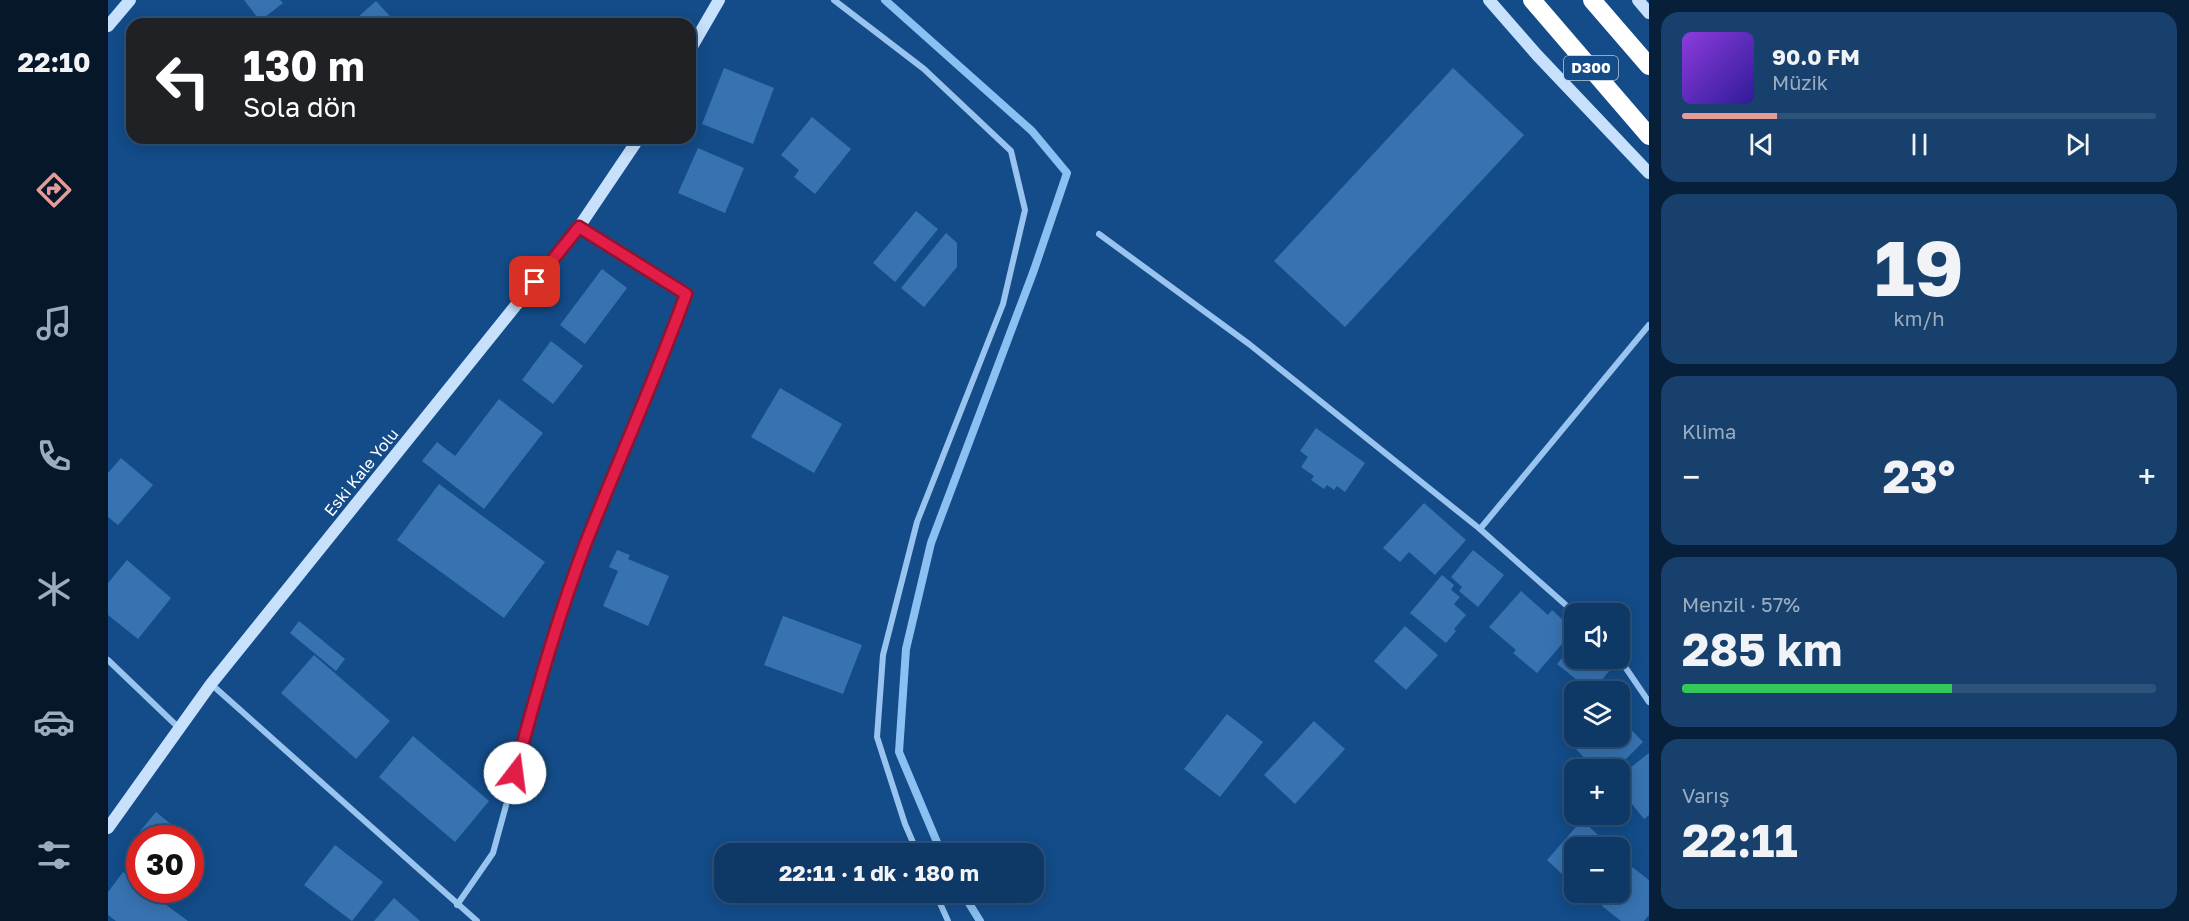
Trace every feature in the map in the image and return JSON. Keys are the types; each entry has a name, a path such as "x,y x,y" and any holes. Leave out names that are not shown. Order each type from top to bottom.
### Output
{"highway":[{"name":"D300","path":"1532,0 1649,136"},
{"name":"D300","path":"1592,0 1649,66"}],"street":[{"path":"108,26 130,0"},
{"path":"696,40 719,0"},
{"path":"834,0 924,69 1011,151 1025,210 1003,304 918,522 883,655 877,737 913,843"},
{"path":"1489,0 1537,55 1649,173"},
{"path":"1638,0 1649,13"},
{"name":"Eski Kale Yolu","path":"108,828 212,684 579,227 635,144"},
{"path":"458,905 493,853 546,658 585,546 664,356 686,294 579,227"},
{"path":"1099,234 1249,344 1480,529 1564,603"},
{"path":"1480,529 1649,325"},
{"path":"108,660 180,729"},
{"path":"1626,669 1649,702"},
{"path":"212,684 477,921"},
{"path":"940,903 948,921"}],"building":[{"path":"244,0 280,0 283,3 264,18 258,18"},
{"path":"376,1 392,18 357,18"},
{"path":"724,68 774,88 753,144 702,124"},
{"path":"1453,68 1524,135 1345,327 1274,261"},
{"path":"812,117 851,149 815,194 794,177 799,170 781,155"},
{"path":"698,148 744,168 725,213 678,193"},
{"path":"916,211 938,229 895,282 873,263"},
{"path":"946,233 957,243 957,267 924,307 901,288"},
{"path":"602,269 627,288 585,344 560,325"},
{"path":"551,341 583,366 553,404 522,380"},
{"path":"780,388 842,424 814,473 751,437"},
{"path":"499,399 543,433 484,509 422,461 437,442 455,456"},
{"path":"1316,428 1365,463 1345,492 1337,486 1334,490 1327,485 1324,489 1311,480 1314,476 1301,467 1308,457 1300,451"},
{"path":"121,458 153,485 118,525 108,517 108,473"},
{"path":"439,484 545,562 504,618 397,540"},
{"path":"1424,503 1466,540 1435,575 1409,552 1400,562 1383,548"},
{"path":"617,550 630,555 628,559 669,576 648,626 603,606 618,571 609,567"},
{"path":"1473,550 1504,575 1478,607 1459,591 1462,587 1451,577"},
{"path":"127,560 171,598 138,639 108,615 108,583"},
{"path":"1442,575 1454,585 1451,590 1460,597 1454,604 1466,615 1446,643 1410,613"},
{"path":"1521,591 1548,615 1552,610 1564,621 1564,642 1537,673 1513,653 1516,650 1489,627"},
{"path":"783,616 862,645 843,694 764,665"},
{"path":"299,621 345,659 336,671 290,633"},
{"path":"1405,626 1438,655 1406,690 1374,661"},
{"path":"314,655 390,721 356,759 281,693"},
{"path":"1564,655 1564,669 1610,670 1601,681 1578,681 1557,664"},
{"path":"1227,714 1263,742 1220,797 1184,769"},
{"path":"1314,721 1345,749 1295,804 1264,775"},
{"path":"1630,728 1643,742 1626,759 1585,759 1574,747 1630,747"},
{"path":"413,736 489,801 455,842 379,777"},
{"path":"1649,753 1649,815 1644,819 1630,802 1630,768"},
{"path":"156,812 172,825 145,825"},
{"path":"1578,825 1587,825 1600,837 1567,837"},
{"path":"1564,841 1564,876 1547,860"},
{"path":"335,845 383,882 352,921 304,885"},
{"path":"1632,867 1649,880 1649,915 1644,921 1621,921 1602,906 1604,903 1630,903 1630,870"},
{"path":"123,872 126,874 126,903 164,903 188,921 116,921 108,915 108,892"},
{"path":"394,898 420,921 374,921"}],"waterway":[{"path":"885,0 1032,131 1067,173 1034,270 931,543 906,649 899,752 937,843"},
{"path":"969,903 980,921"}],"route":[{"path":"515,773 546,658 585,546 664,356 686,294 579,227 535,282"}]}
